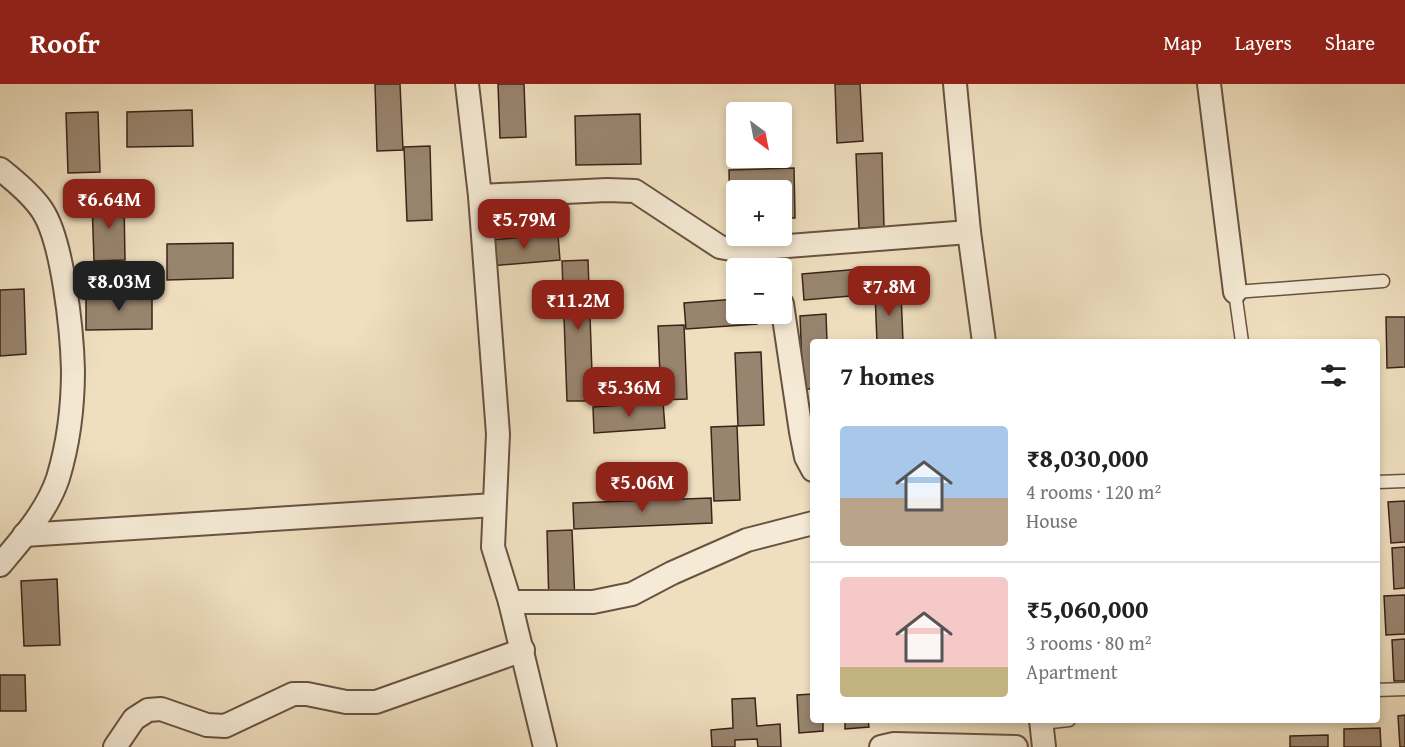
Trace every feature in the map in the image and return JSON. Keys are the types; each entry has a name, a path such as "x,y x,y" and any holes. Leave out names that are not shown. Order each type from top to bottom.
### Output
{"street":[{"path":"467,84 480,196 498,435 493,547 523,650 545,747"},
{"path":"955,84 969,232 984,339"},
{"path":"1209,84 1235,292"},
{"path":"0,169 42,210 52,232 64,285 73,369 69,417 58,478 40,515 0,565"},
{"path":"480,196 608,190 635,191 720,248 736,250 969,232"},
{"path":"785,324 801,432 806,457 810,464"},
{"path":"24,535 494,505"},
{"path":"510,602 593,602 632,594 672,573 747,540 810,524"},
{"path":"115,747 134,719 148,710 161,709 207,725 225,726 293,694 307,693 346,702 376,702 523,650"},
{"path":"1042,723 1044,747"},
{"path":"881,747 894,744 1016,747"}],"lane":[{"path":"1242,339 1235,292 1383,281"},
{"path":"1380,482 1405,481"},
{"path":"1380,690 1405,689"}],"building":[{"path":"375,84 400,84 403,150 377,151"},
{"path":"498,84 524,84 526,137 500,138"},
{"path":"835,84 860,84 863,141 837,143"},
{"path":"192,110 193,146 127,147 127,112"},
{"path":"98,112 100,172 68,173 66,113"},
{"path":"640,114 641,164 576,165 575,116"},
{"path":"430,146 432,220 407,221 404,147"},
{"path":"882,153 884,227 859,228 856,154"},
{"path":"794,168 795,218 792,218 792,180 729,180 729,170"},
{"path":"124,200 125,260 94,261 92,201"},
{"path":"558,235 560,260 490,266 488,240"},
{"path":"233,243 233,278 167,280 167,244"},
{"path":"588,260 593,401 567,401 562,261"},
{"path":"872,268 874,294 804,300 802,274"},
{"path":"24,289 26,354 0,356 0,290"},
{"path":"901,292 903,339 877,339 875,293"},
{"path":"152,293 152,329 86,330 86,295"},
{"path":"726,300 726,324 757,324 686,329 684,303"},
{"path":"826,314 827,339 810,339 810,389 803,389 800,316"},
{"path":"1386,317 1405,317 1405,367 1387,368"},
{"path":"684,325 687,399 661,400 658,326"},
{"path":"761,352 764,425 738,426 735,353"},
{"path":"663,402 665,428 594,433 593,407"},
{"path":"737,426 740,500 714,501 711,427"},
{"path":"711,498 712,523 574,529 573,503"},
{"path":"1405,501 1405,542 1391,543 1388,502"},
{"path":"572,530 575,603 549,605 547,531"},
{"path":"1405,547 1405,588 1394,589 1392,548"},
{"path":"57,579 60,645 24,646 21,581"},
{"path":"1405,595 1405,634 1386,635 1384,596"},
{"path":"1405,639 1405,681 1394,681 1392,640"},
{"path":"0,675 25,675 26,711 0,711"},
{"path":"810,694 810,723 823,723 823,731 799,733 797,695"},
{"path":"755,698 757,726 780,724 781,747 758,747 757,739 735,740 735,747 712,747 711,730 733,728 732,699"},
{"path":"1405,715 1405,747 1400,747 1398,716"},
{"path":"845,723 868,723 869,727 845,729"},
{"path":"1380,728 1381,747 1344,747 1344,729"},
{"path":"1328,735 1328,747 1290,747 1290,736"}]}
